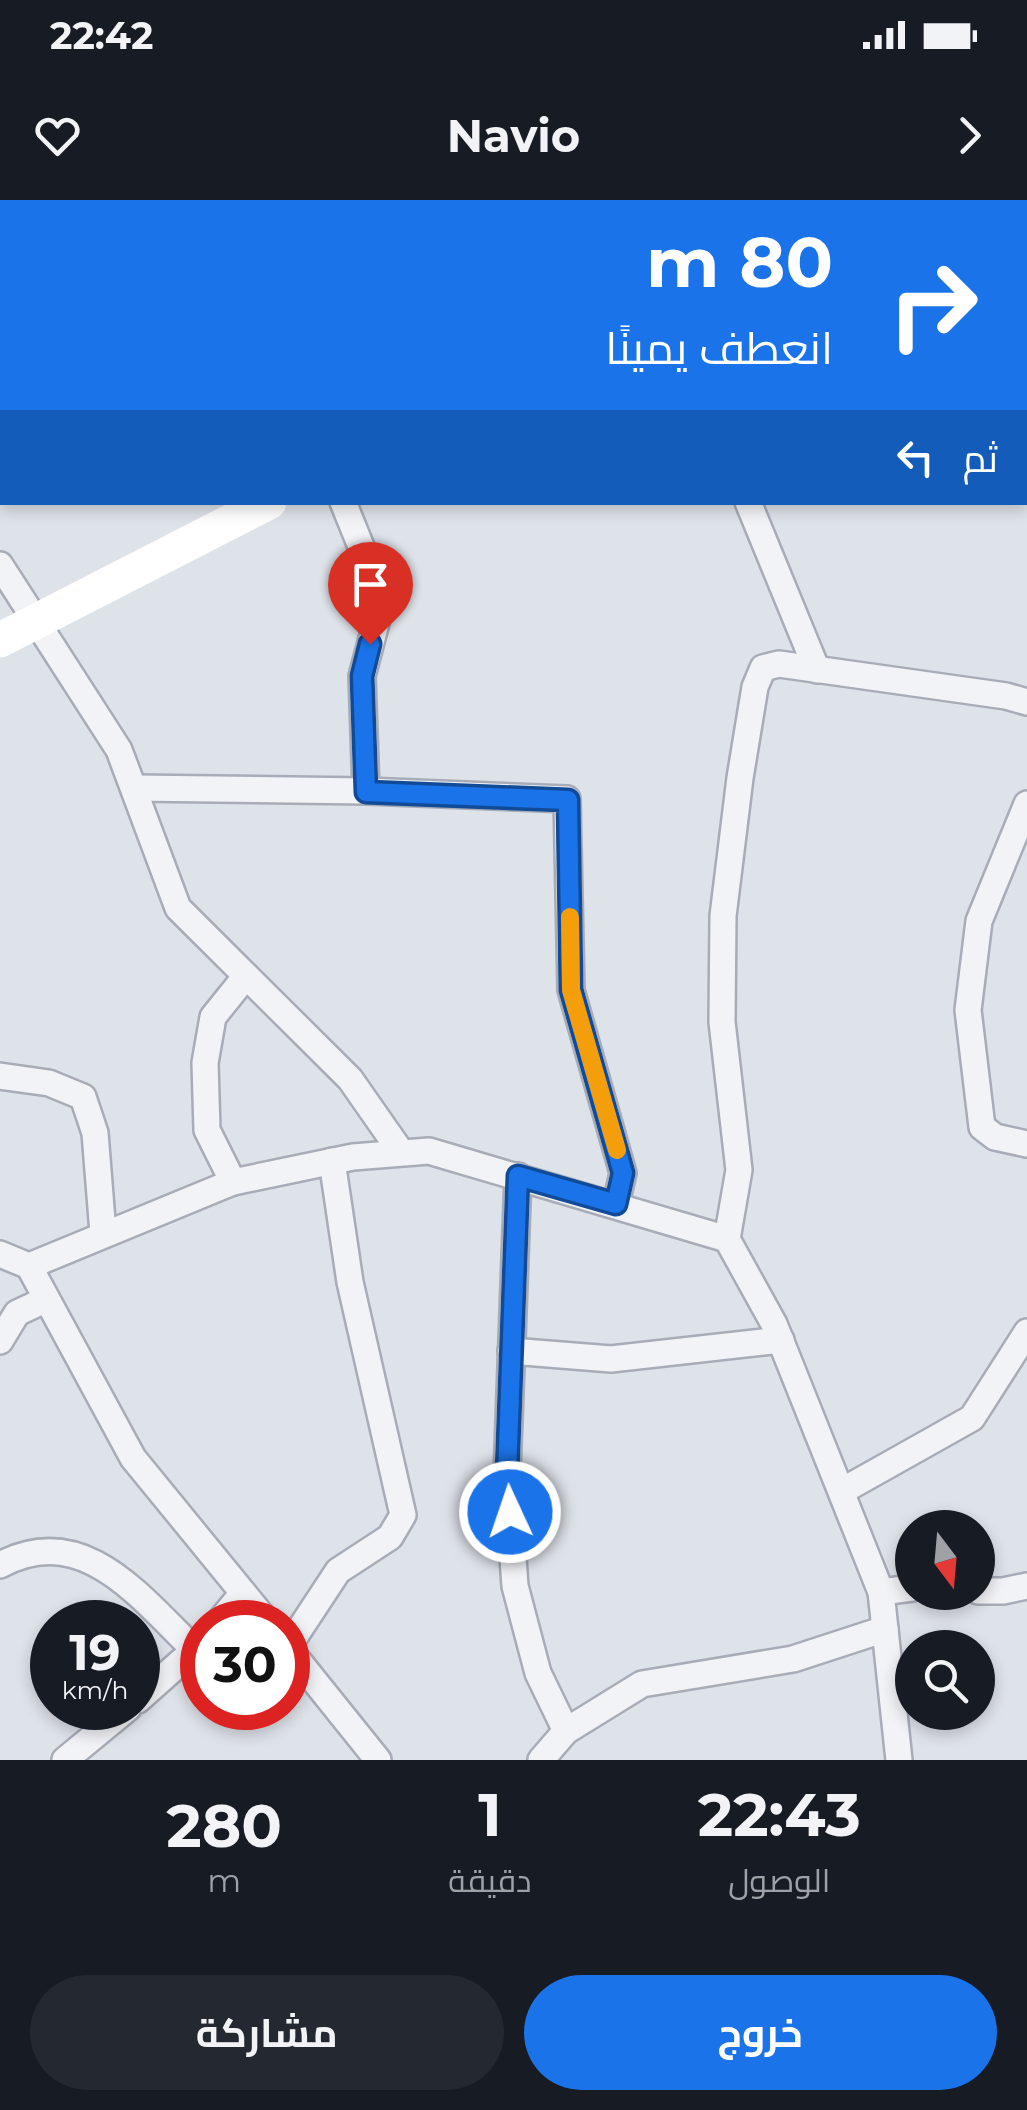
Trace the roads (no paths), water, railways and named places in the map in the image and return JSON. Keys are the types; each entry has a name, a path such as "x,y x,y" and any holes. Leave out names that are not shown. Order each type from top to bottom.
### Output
{"main road":[{"path":"0,640 225,512 256,505"}],"street":[{"path":"343,505 376,581 378,612 362,676 366,792"},
{"path":"749,505 817,670"},
{"path":"0,565 119,750 178,908 350,1079 401,1152"},
{"path":"900,1760 881,1592 781,1340 727,1240 739,1170 722,1022 722,916 740,778 762,668 779,664 1027,702"},
{"path":"134,788 568,800 571,990 623,1173 616,1204"},
{"path":"1027,804 979,920 968,1010 982,1127 995,1137 1027,1144"},
{"path":"233,1182 208,1130 205,1063 213,1017 246,976"},
{"path":"0,1076 49,1083 83,1097 95,1133 103,1233"},
{"path":"29,1266 233,1182 332,1161 429,1150 727,1240"},
{"path":"310,1614 338,1571 390,1537 403,1515 350,1282 332,1161"},
{"path":"518,1176 507,1474 515,1586 538,1673 566,1731"},
{"path":"0,1254 29,1266 44,1300 134,1458 248,1600"},
{"path":"0,1341 17,1313 44,1300"},
{"path":"842,1492 972,1418 1027,1332"},
{"path":"511,1351 611,1359 781,1340"},
{"path":"0,1565 20,1554 64,1550 102,1564 180,1630"},
{"path":"995,1591 1027,1586"},
{"path":"881,1592 895,1590"},
{"path":"236,1600 242,1593"},
{"path":"541,1760 566,1731 642,1684 793,1659 885,1630"},
{"path":"160,1681 180,1664"},
{"path":"310,1676 376,1759"},
{"path":"65,1760 101,1730"}]}
